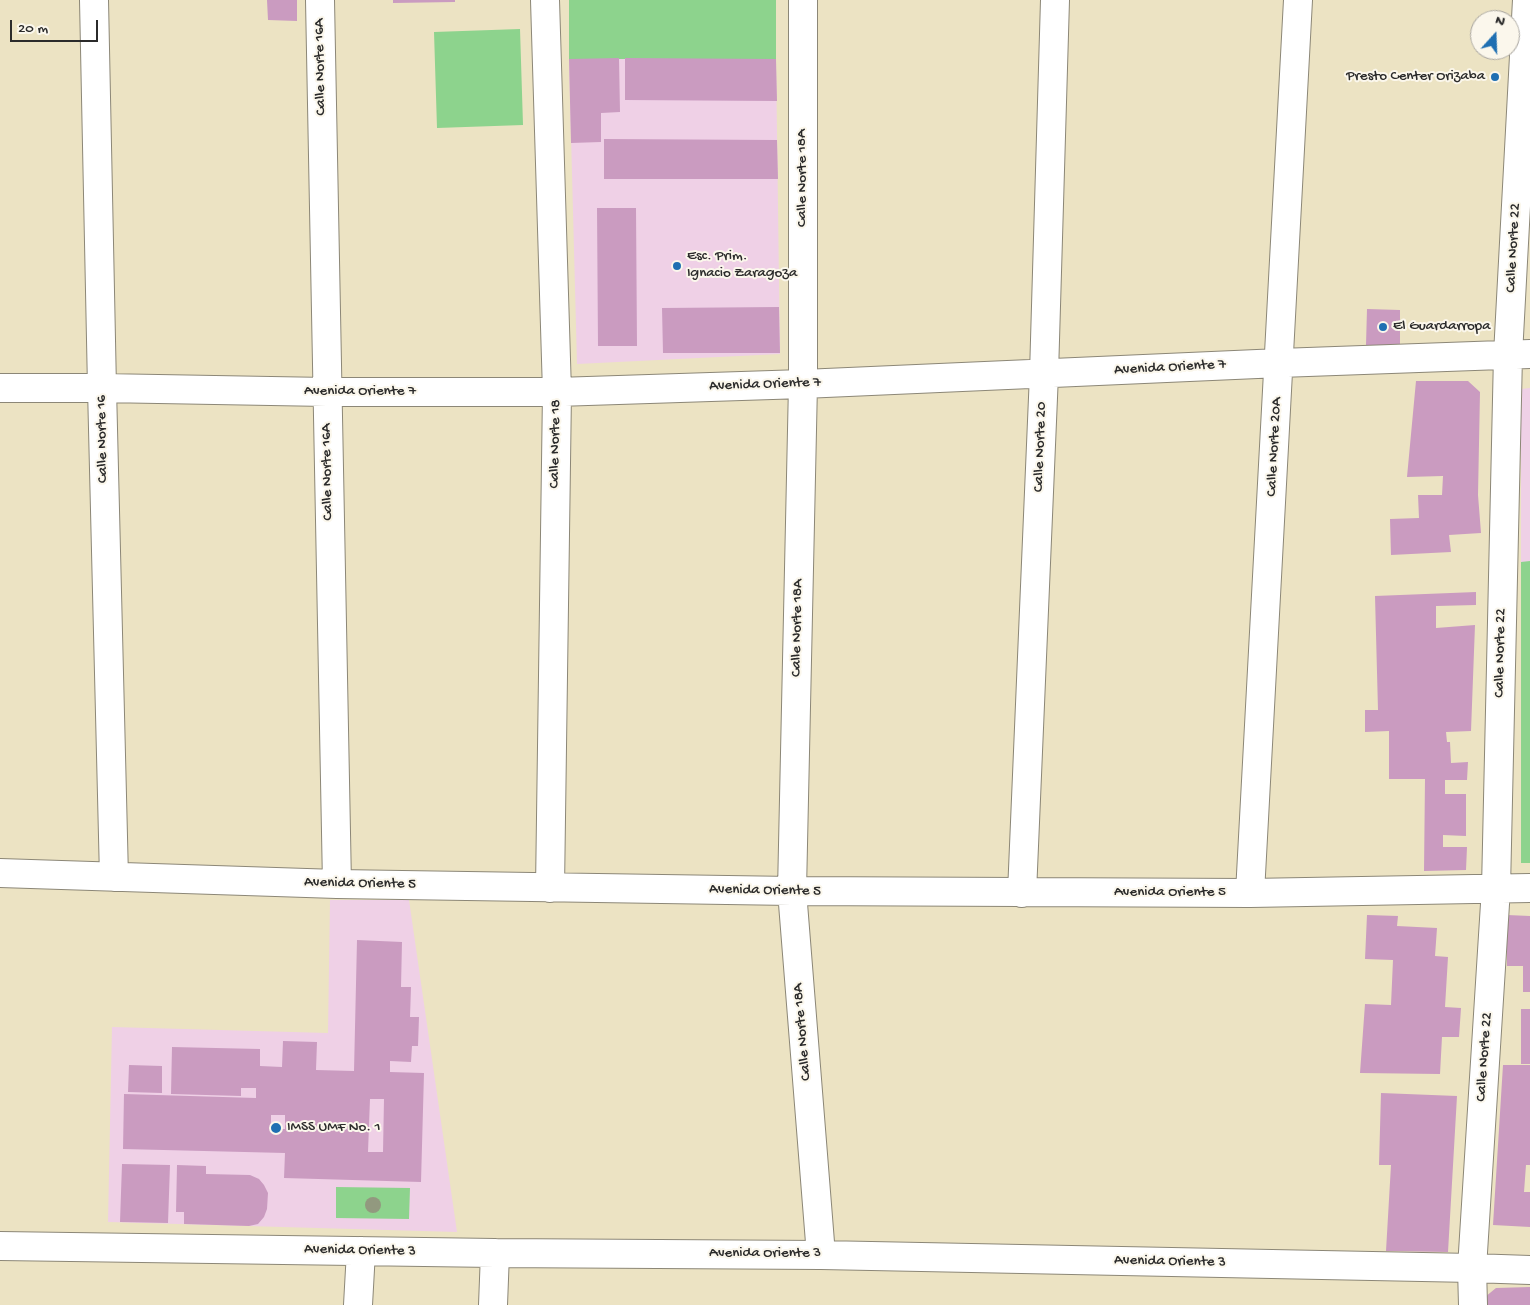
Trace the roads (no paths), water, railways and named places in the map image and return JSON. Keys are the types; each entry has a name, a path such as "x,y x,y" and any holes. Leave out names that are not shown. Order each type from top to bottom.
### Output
{"street":[{"name":"Calle Norte 16","path":"94,0 114,878"},
{"name":"Calle Norte 16A","path":"320,0 337,884"},
{"name":"Calle Norte 18","path":"545,0 557,392 550,888"},
{"name":"Calle Norte 18A","path":"803,0 803,384 792,891 821,1255"},
{"name":"Calle Norte 20","path":"1022,893 1044,374 1055,0"},
{"name":"Calle Norte 20A","path":"1250,893 1298,0"},
{"name":"Calle Norte 22","path":"1473,1305 1472,1268 1496,888 1519,354 1527,0"},
{"name":"Avenida Oriente 7","path":"0,388 327,392 557,392 803,384 1280,362 1519,354"},
{"name":"Avenida Oriente 5","path":"0,873 337,884 792,891 1250,893 1530,888"},
{"name":"Avenida Oriente 3","path":"0,1246 495,1253 821,1255 1530,1270"},
{"path":"358,1305 361,1251"},
{"path":"493,1305 495,1253"}],"place":[{"name":"Presto Center Orizaba","path":"1495,77"},
{"name":"Esc. Prim. Ignacio Zaragoza","path":"677,266"},
{"name":"El Guardarropa","path":"1383,327"},
{"name":"IMSS UMF No. 1","path":"276,1128"}]}
